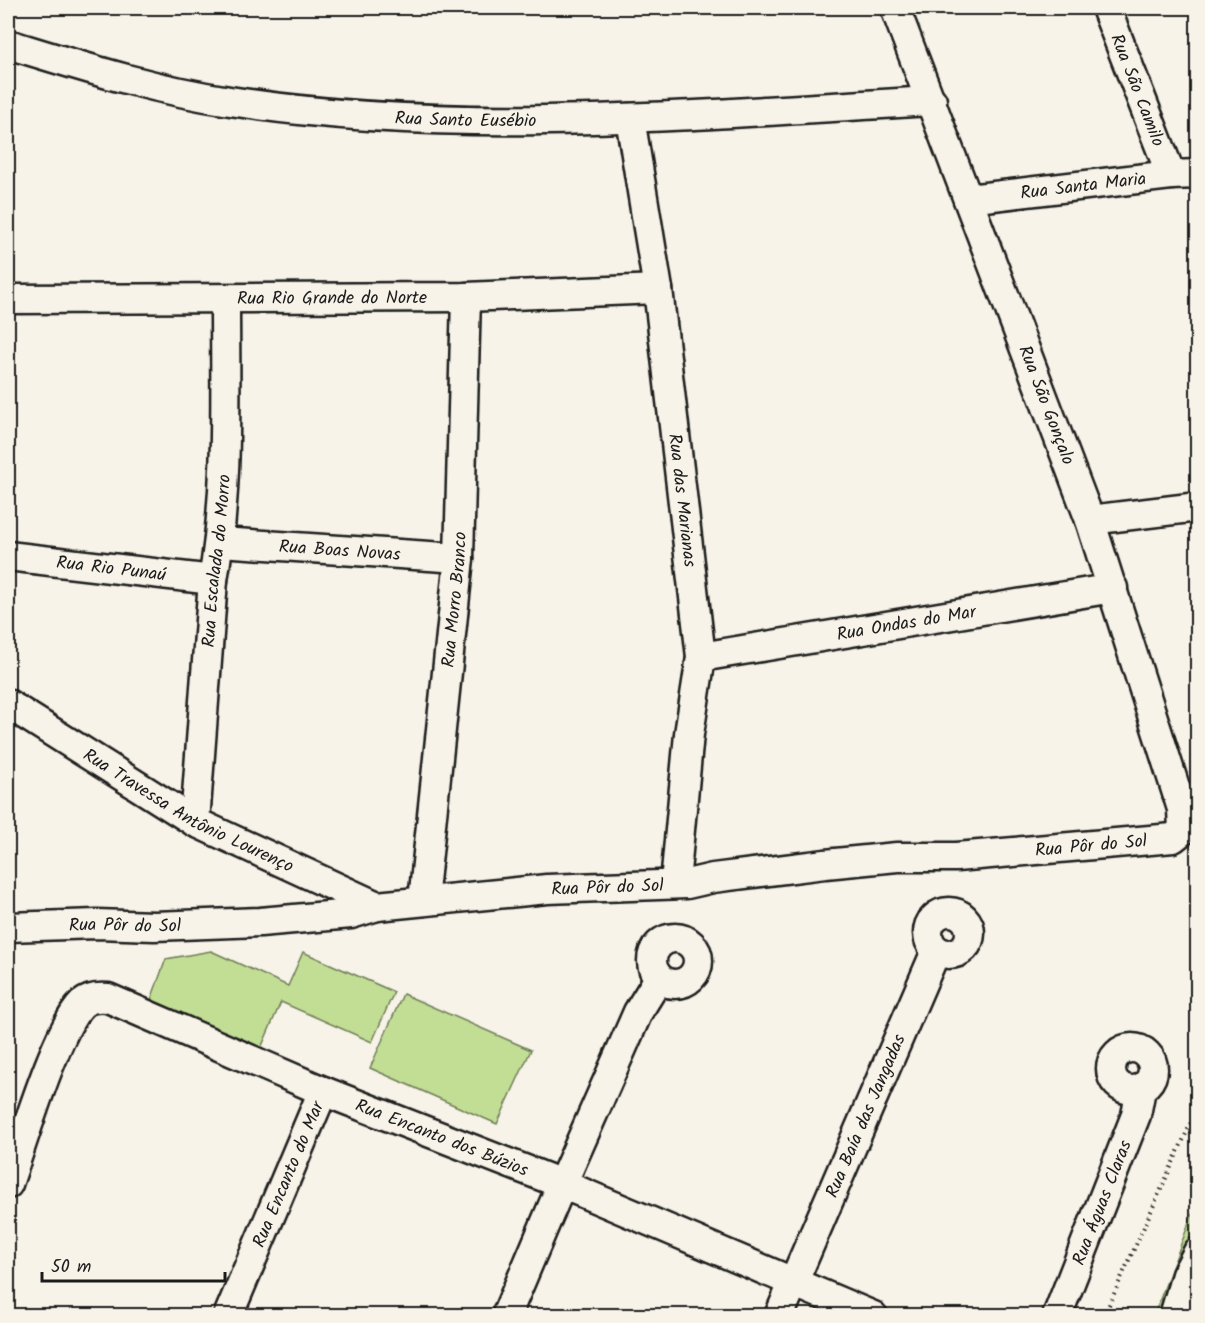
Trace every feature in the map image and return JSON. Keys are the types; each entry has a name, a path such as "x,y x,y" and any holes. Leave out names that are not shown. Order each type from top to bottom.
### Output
{"street":[{"name":"Rua São Gonçalo","path":"895,8 1090,520 1182,809"},
{"name":"Rua São Camilo","path":"1106,8 1184,175"},
{"name":"Rua Santo Eusébio","path":"8,44 128,80 228,101 338,115 470,119 630,118 932,101"},
{"name":"Rua das Marianas","path":"630,118 658,290 701,657 689,734 675,883"},
{"name":"Rua Santa Maria","path":"968,199 1184,175"},
{"name":"Rua Rio Grande do Norte","path":"8,299 466,297 658,290"},
{"name":"Rua Morro Branco","path":"423,901 459,558 466,297"},
{"name":"Rua Escalada do Morro","path":"195,822 213,580 220,542 225,417 225,299"},
{"path":"1090,520 1197,507"},
{"name":"Rua Boas Novas","path":"220,542 459,558"},
{"name":"Rua Rio Punaú","path":"8,556 213,580"},
{"name":"Rua Ondas do Mar","path":"701,657 1113,588"},
{"name":"Rua Travessa Antônio Lourenço","path":"8,704 195,822 377,906"},
{"name":"Rua Pôr do Sol","path":"8,927 97,924 154,926 260,922 340,915 377,906 547,889 687,884 713,878 867,860 956,857 1173,838 1183,830 1182,809"},
{"name":"Rua Baía das Jangadas","path":"779,1316 936,951"},
{"path":"506,1316 638,1012 659,978"},
{"name":"Rua Encanto do Mar","path":"8,1184 57,1050 72,1018 83,1003 96,997 108,998 132,1007 323,1091 228,1316"},
{"name":"Rua Águas Claras","path":"1057,1316 1136,1115 1141,1089"},
{"name":"Rua Encanto dos Búzios","path":"323,1091 562,1184"},
{"path":"562,1184 873,1316"},
{"path":"1174,1316 1186,1275 1197,1252"}],"path":[{"path":"1104,1316 1197,1107"}],"green space":[{"path":"211,951 288,986 303,952 394,992 372,1042 281,1002 261,1048 149,1005 166,959"},
{"path":"403,994 531,1050 497,1124 370,1068"},
{"path":"1197,1202 1197,1315 1154,1315"}]}
